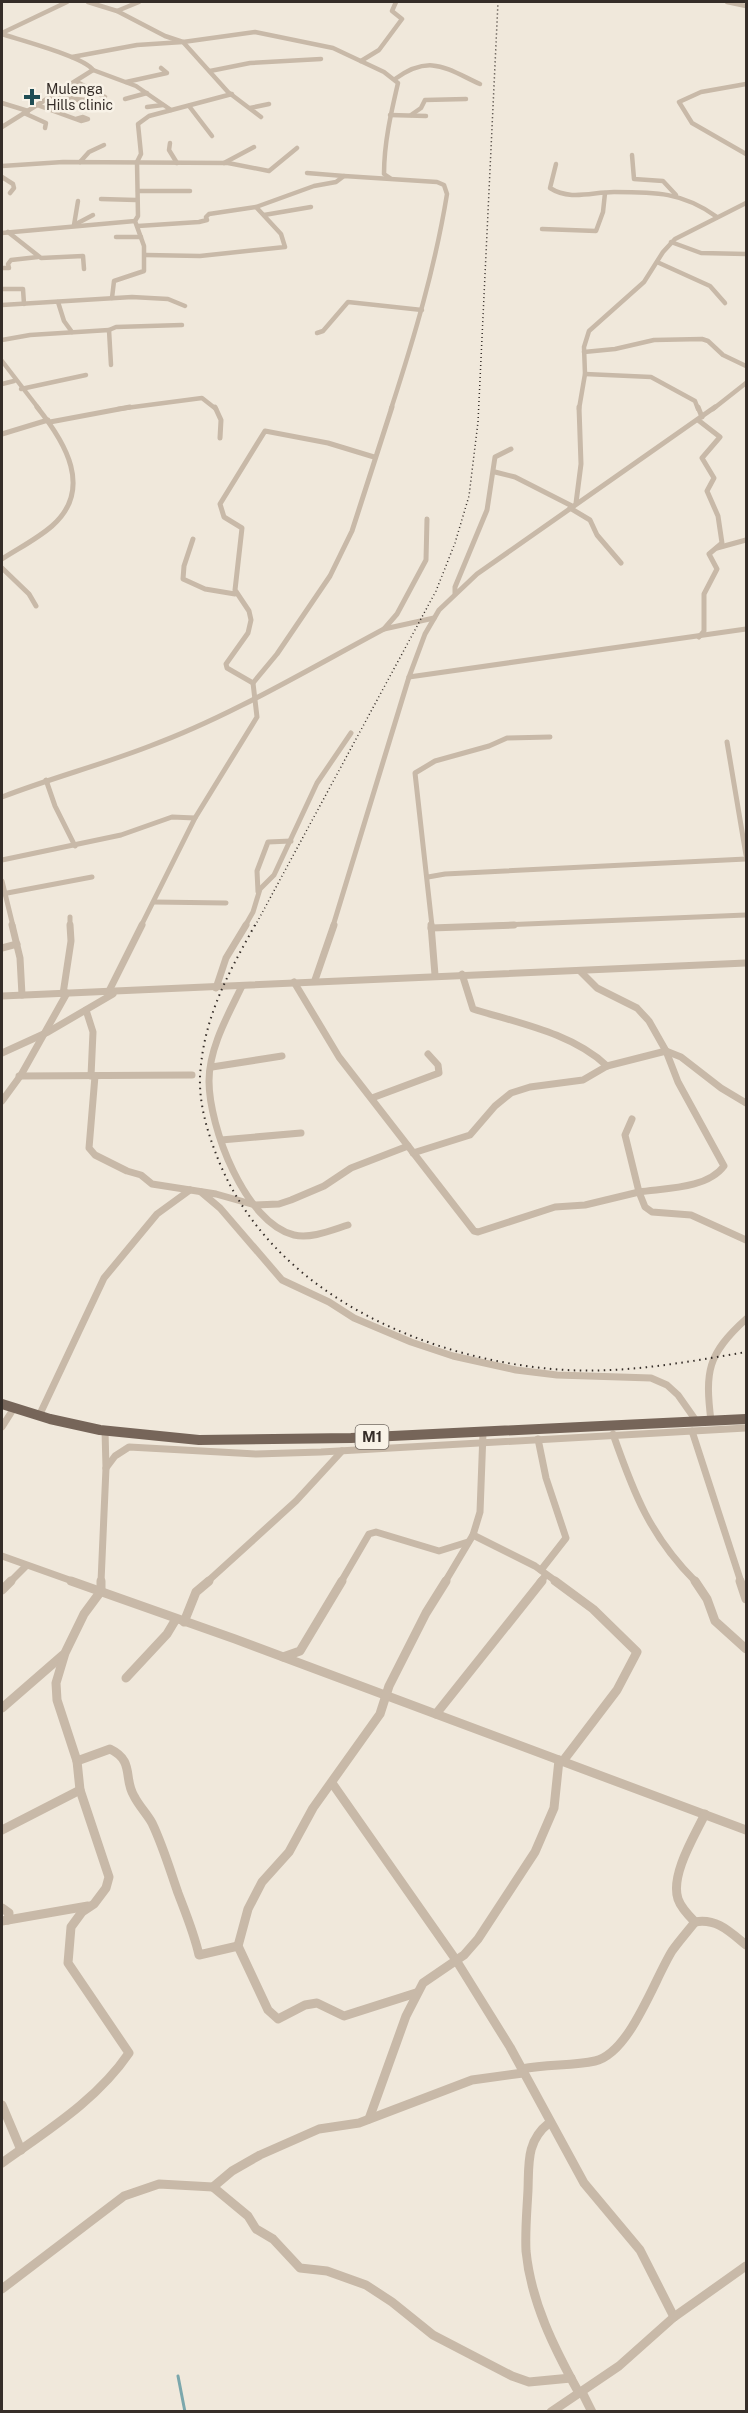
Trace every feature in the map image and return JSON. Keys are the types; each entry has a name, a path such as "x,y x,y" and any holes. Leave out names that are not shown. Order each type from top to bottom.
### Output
{"main road":[{"name":"M1","path":"2,1404 39,1416 105,1430 164,1439 231,1442 483,1438 694,1426 711,1421 747,1419"}],"street":[{"path":"2,33 68,2"},
{"path":"88,2 117,11 160,34 183,42 232,94 261,117"},
{"path":"117,11 139,2"},
{"path":"361,61 379,50 402,19 392,11 396,2"},
{"path":"727,2 747,6"},
{"path":"72,57 137,45 183,42 261,32 333,48 395,79 398,83 390,115 384,172 390,178"},
{"path":"2,33 90,65 93,70 126,82 147,93 171,110"},
{"path":"245,56 246,64"},
{"path":"210,71 296,58 321,59"},
{"path":"395,79 416,66 427,63 464,75 480,84"},
{"path":"126,82 167,73 161,68"},
{"path":"2,127 93,70"},
{"path":"77,82 105,97"},
{"path":"747,84 695,94 679,102 692,123 747,154"},
{"path":"57,93 75,99"},
{"path":"125,99 147,93"},
{"path":"112,298 112,283 115,280 144,271 145,243 136,224 138,216 137,162 141,154 138,123 149,116 232,94"},
{"path":"411,115 421,108 425,100 466,99"},
{"path":"2,103 46,123 45,128"},
{"path":"250,108 269,104"},
{"path":"37,105 76,119"},
{"path":"147,107 163,105"},
{"path":"189,106 212,136"},
{"path":"390,115 426,116"},
{"path":"170,143 168,150 174,155 177,163"},
{"path":"80,162 89,152 104,145"},
{"path":"224,163 254,147"},
{"path":"2,166 80,162 224,163 273,171 297,148"},
{"path":"632,155 634,179 663,181 676,195"},
{"path":"556,164 550,188 553,191 572,196 605,193 676,195 694,202 717,217"},
{"path":"2,1053 42,1035 112,992 195,818 257,717 253,683 277,654 334,570 352,531 422,310 437,254 446,190 441,183 307,173"},
{"path":"2,233 74,225 200,222 207,220 208,214 256,207 314,186 336,182 344,176"},
{"path":"2,177 13,184 14,188 10,193"},
{"path":"138,190 190,191"},
{"path":"542,229 596,231 603,212 605,193"},
{"path":"101,199 136,200"},
{"path":"74,225 78,201"},
{"path":"573,506 582,464 579,408 585,374 584,342 596,323 644,282 671,242 682,234 747,202"},
{"path":"146,255 200,256 285,247 284,238 256,207"},
{"path":"264,215 311,207"},
{"path":"74,225 93,216"},
{"path":"8,232 38,257"},
{"path":"116,237 141,237"},
{"path":"671,242 701,253 747,256"},
{"path":"3,268 9,268 8,264 11,260 83,256 84,269"},
{"path":"657,262 710,286 725,303"},
{"path":"2,289 23,289 24,304"},
{"path":"2,305 112,298 160,298 185,306"},
{"path":"58,302 64,321 72,332"},
{"path":"317,333 323,331 348,302 422,310"},
{"path":"2,340 109,330 116,327 182,325"},
{"path":"109,330 111,365"},
{"path":"584,352 615,349 654,340 706,340 723,355 747,366"},
{"path":"2,361 14,381 49,421 62,441 71,466 73,484 69,502 57,520 2,559"},
{"path":"585,374 651,377 695,401 700,418 720,437 702,458 714,477 707,491 718,516 722,543 709,554 717,569 705,590 704,631 699,637"},
{"path":"21,389 86,375"},
{"path":"2,384 14,381"},
{"path":"315,980 410,676 423,639 434,618 455,593 747,383"},
{"path":"2,434 49,421 108,410 202,398 209,402 220,417 222,422 220,438"},
{"path":"235,594 242,528 224,518 219,506 261,433 267,431 328,443 374,457"},
{"path":"455,593 455,587 487,510 495,472 495,457 511,449"},
{"path":"495,472 515,477 573,506 590,520 597,535 621,563"},
{"path":"384,629 397,614 426,560 427,519"},
{"path":"194,539 184,566 183,579 205,589 235,594 250,613 252,620 249,630 226,664 227,668 253,683"},
{"path":"717,548 747,540"},
{"path":"2,568 33,598 36,606"},
{"path":"2,797 46,780 151,747 254,699 384,629 434,618"},
{"path":"410,676 747,629"},
{"path":"258,892 274,875 320,778 351,733"},
{"path":"435,975 428,877 415,773 435,760 489,746 507,738 550,737"},
{"path":"428,877 747,857 727,742"},
{"path":"46,780 54,806 75,846"},
{"path":"2,860 130,833 172,817 195,818"},
{"path":"216,988 226,958 253,912 258,892 257,870 268,842 291,841"},
{"path":"3,894 92,877"},
{"path":"2,881 3,894 17,944 22,995"},
{"path":"154,902 226,903"},
{"path":"431,928 747,915"},
{"path":"2,1101 19,1076 65,993 71,941 70,916"},
{"path":"2,948 17,944"},
{"path":"2,996 216,988 315,980 747,963"},
{"path":"294,982 322,1032 476,1232 555,1208 585,1205 710,1178 718,1174 724,1166 678,1082 666,1051 645,1015 602,992 580,970"},
{"path":"462,974 473,1009 563,1038 594,1054 607,1066"},
{"path":"242,986 218,1035 209,1080 210,1095 221,1140 237,1177 255,1205 277,1226 295,1235 319,1233 348,1225"},
{"path":"86,1010 90,1015 93,1065 89,1148 95,1155 127,1171 141,1174 157,1185 201,1192 255,1205 276,1204 324,1186 351,1168 408,1146"},
{"path":"413,1153 470,1136 495,1106 511,1093 530,1087 583,1080 607,1066 666,1051 681,1057 721,1088 747,1103"},
{"path":"372,1098 439,1073 438,1065 428,1054"},
{"path":"212,1067 282,1056"},
{"path":"19,1076 192,1075"},
{"path":"632,1119 625,1135 645,1207 652,1212 691,1215 747,1240"},
{"path":"221,1140 301,1133"},
{"path":"39,1416 104,1278 158,1214 190,1190"},
{"path":"201,1192 232,1222 279,1278 329,1302 354,1318 411,1342 477,1362 557,1375 651,1378 663,1382 680,1394 694,1426 747,1599"},
{"path":"711,1421 707,1386 712,1367 722,1345 747,1319"},
{"path":"2,1427 14,1408"},
{"path":"106,1468 115,1456 129,1447 256,1454 342,1451 483,1438 538,1439 694,1426 747,1428"},
{"path":"2,2163 78,2110 118,2069 129,2053 68,1963 71,1927 82,1912 94,1904 106,1888 109,1877 80,1790 77,1761 56,1690 57,1676 65,1653 84,1614 101,1591 106,1468 105,1430"},
{"path":"614,1434 631,1486 643,1513 674,1560 699,1585 715,1621 747,1649"},
{"path":"416,1993 344,2016 322,2003 316,2003 278,2019 268,2010 238,1946 248,1909 262,1882 290,1852 313,1808 380,1714 386,1696 426,1612 471,1538 480,1512 483,1438"},
{"path":"436,1714 544,1573 566,1538 546,1478 538,1439"},
{"path":"126,1678 180,1621 196,1592 296,1501 342,1451"},
{"path":"283,1657 300,1651 369,1534 376,1532 439,1551 471,1538 518,1556 593,1609 637,1652 636,1659 618,1688 561,1761 554,1808 535,1852 478,1939 464,1955 429,1976 416,1993 369,2119"},
{"path":"2,1556 283,1657 747,1830"},
{"path":"2,1590 26,1566"},
{"path":"2,1708 65,1653"},
{"path":"77,1761 105,1750 114,1750 122,1757 127,1765 132,1794 151,1822 184,1910 192,1925 199,1955 238,1946"},
{"path":"332,1783 456,1960 523,2071 549,2123 584,2183 639,2250 674,2317"},
{"path":"2,1830 80,1790"},
{"path":"695,1922 683,1909 676,1890 684,1859 705,1814"},
{"path":"5,1921 94,1904"},
{"path":"2,1908 9,1913 5,1921"},
{"path":"213,2187 232,2171 260,2155 319,2129 369,2119 464,2083 545,2064 595,2061 610,2055 627,2035 673,1950 695,1922 705,1919 714,1920 747,1945"},
{"path":"2,2105 21,2150"},
{"path":"549,2123 539,2130 529,2148 527,2258 535,2299 545,2328 592,2412"},
{"path":"2,2289 124,2196 159,2184 213,2187 248,2216 256,2229 273,2239 300,2268 327,2271 366,2285 434,2335 512,2376 529,2382 571,2378"},
{"path":"551,2412 618,2366 674,2317 747,2266"}],"waterway":[{"path":"178,2376 185,2412"}],"railway":[{"path":"255,926 436,591 455,543 469,496 478,422 498,2"},
{"path":"255,925 218,997 206,1035 200,1088 203,1111 220,1164 245,1209 277,1249 315,1282 358,1310 404,1333 453,1350 502,1362 552,1369 601,1370 649,1367 746,1352"}],"place":[{"name":"Mulenga Hills clinic","path":"32,97"}]}
